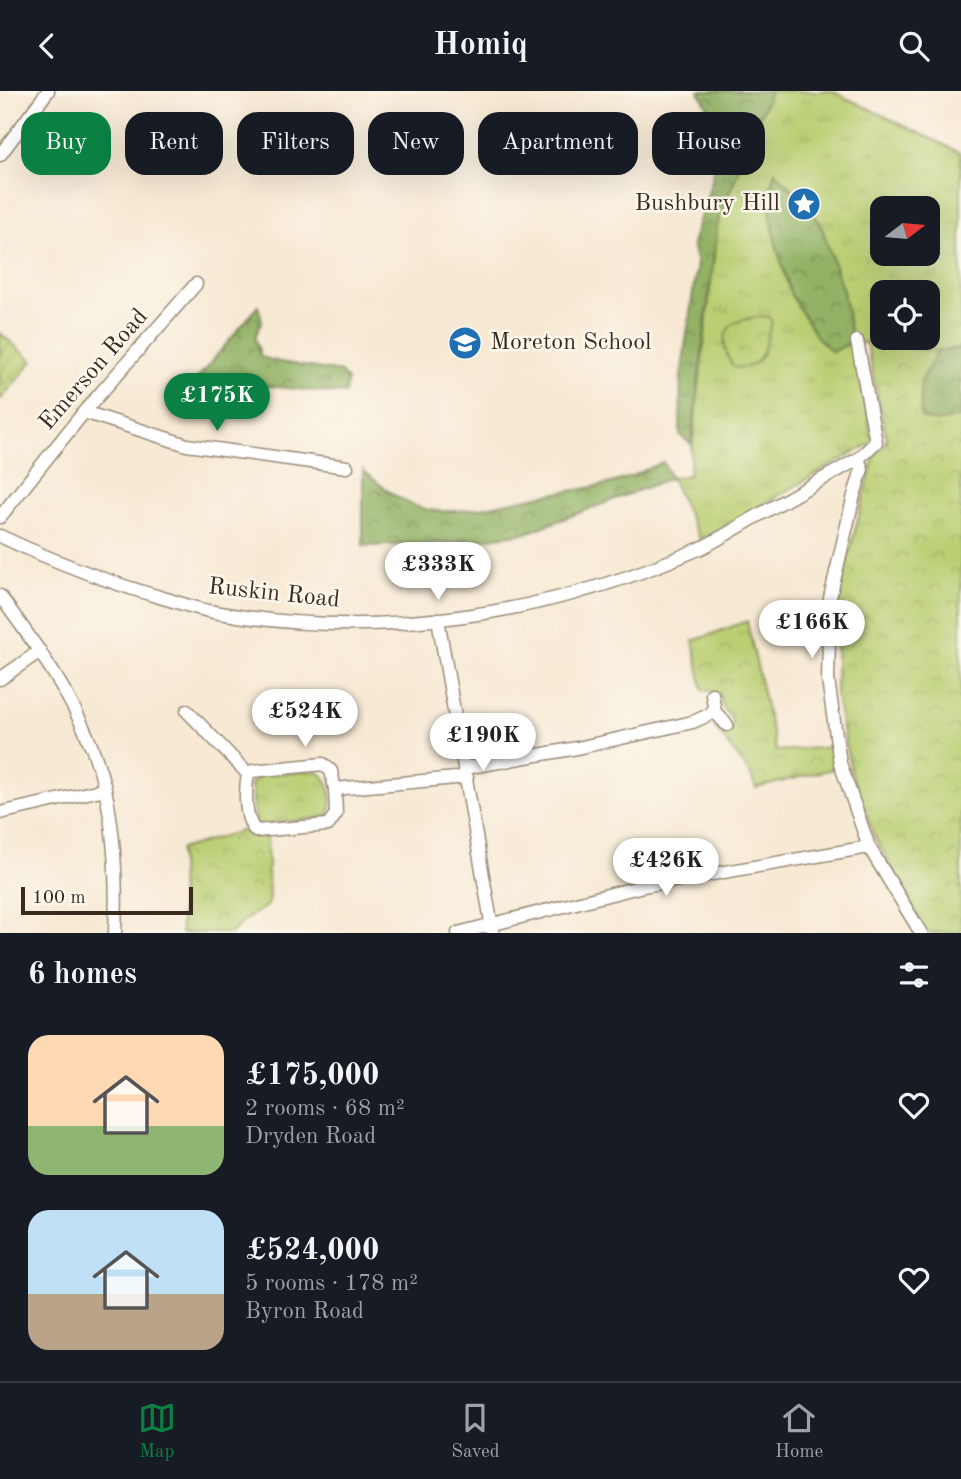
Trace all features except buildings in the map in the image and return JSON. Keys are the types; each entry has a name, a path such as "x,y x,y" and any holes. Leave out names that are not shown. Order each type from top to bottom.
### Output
{"street":[{"path":"0,155 48,91"},
{"name":"Emerson Road","path":"0,517 84,412 196,285"},
{"path":"857,341 876,442 858,459 862,470 830,598 828,680 840,763 869,847 921,933"},
{"path":"84,412 187,446 347,467"},
{"name":"Ruskin Road","path":"0,536 48,559 124,587 212,612 262,619 347,624 439,619 555,599 624,579 703,547 858,459"},
{"path":"0,596 40,650 79,717 105,789 116,898 114,933"},
{"path":"439,619 493,928"},
{"path":"0,678 40,650"},
{"path":"712,694 715,712 727,725"},
{"path":"187,711 248,775"},
{"path":"335,789 466,772 693,722 715,712"},
{"path":"323,764 331,771 335,789 336,814 328,825 256,831 249,822 246,785 248,775 252,771 323,764"},
{"path":"0,813 105,789"},
{"path":"458,933 493,928 643,886 869,847"}],"green space":[{"path":"699,91 770,91 762,112 710,112"},
{"path":"770,91 832,91 961,153 961,348 937,351 928,350 940,350 940,280 870,280 870,344 853,342 873,442 700,540 671,478 689,475 718,221 736,175 765,175 765,112 762,112","holes":["775,171 820,222 791,295 776,244 768,196"]},
{"path":"775,171 820,222 843,291 852,342 832,352 816,336 791,295 776,244 768,196"},
{"path":"713,175 736,175 718,221 691,444 680,435 681,376 697,264 692,244"},
{"path":"258,306 262,320 255,338 261,357 340,372 347,380 345,394 197,379"},
{"path":"769,317 772,322 762,355 752,365 734,367 726,350 727,332 738,321"},
{"path":"0,333 33,361 0,400"},
{"path":"866,342 870,343 870,350 937,351 920,383 921,418 936,422 961,417 961,933 926,933 874,836 851,772 836,697 837,600 874,457 887,440"},
{"path":"961,348 961,417 936,422 921,418 920,383 937,351"},
{"path":"663,462 671,478 526,533 451,543 363,546 363,470 406,502 437,511 460,511 607,484"},
{"path":"747,621 776,751 833,747 836,768 756,788 750,773 713,725 727,732 733,721 723,708 719,693 703,690 693,641"},
{"path":"317,771 326,780 331,792 327,817 258,825 255,821 251,783 261,775"},
{"path":"244,830 247,836 267,837 269,904 231,933 181,933 180,849"}],"place":[{"name":"Bushbury Hill","path":"804,204"},
{"name":"Moreton School","path":"465,343"}]}
